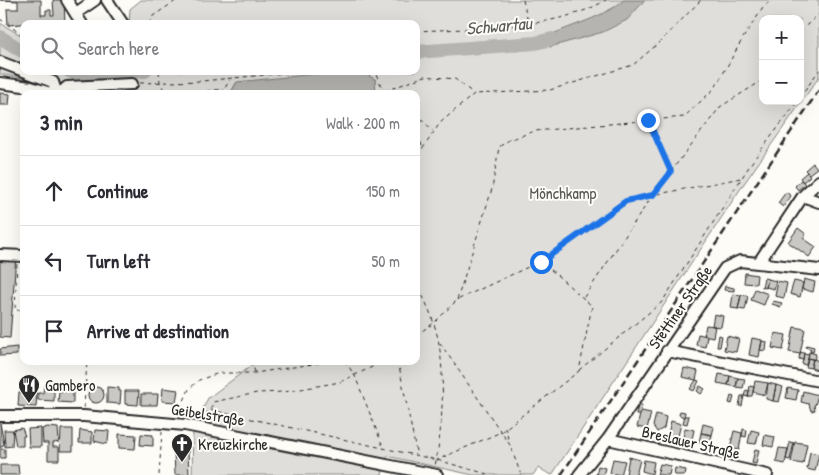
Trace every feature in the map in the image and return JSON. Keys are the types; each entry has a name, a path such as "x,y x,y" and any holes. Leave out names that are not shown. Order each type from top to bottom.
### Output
{"street":[{"path":"66,0 80,20"},
{"path":"76,13 95,0"},
{"path":"107,0 120,20"},
{"path":"0,62 20,70"},
{"path":"35,75 53,82 56,90"},
{"path":"0,83 31,90"},
{"path":"64,90 67,88 93,89 132,84"},
{"path":"759,262 803,196 819,180"},
{"path":"803,196 819,202"},
{"path":"0,254 20,256"},
{"name":"Stettiner Straße","path":"579,475 608,439 725,268 740,261 819,270"},
{"path":"667,351 819,381"},
{"name":"Geibelstraße","path":"0,416 84,416 185,424 435,475"},
{"name":"Breslauer Straße","path":"608,439 767,475"}],"path":[{"path":"152,20 154,16 177,0"},
{"path":"523,0 528,23"},
{"path":"420,31 551,20 588,9 606,0"},
{"path":"420,150 440,123 474,94 550,90 633,65 660,42 701,0"},
{"path":"457,300 492,189 499,147 508,140 534,131 684,117 715,88 743,38 765,5 772,0"},
{"path":"804,27 819,14"},
{"path":"0,19 20,33"},
{"path":"804,92 819,70"},
{"path":"159,75 164,90"},
{"path":"132,84 263,75"},
{"path":"375,75 384,90"},
{"path":"390,90 425,76 455,79 474,94"},
{"path":"216,90 224,89 231,78"},
{"path":"583,298 653,195 720,107 759,83"},
{"path":"437,460 501,432 579,371 662,302 680,278 741,178 795,105"},
{"path":"420,117 434,132"},
{"path":"648,120 671,172"},
{"path":"420,140 422,146"},
{"path":"420,332 434,323 457,300 541,262 626,201 741,178"},
{"path":"541,262 592,306 579,371"},
{"path":"20,265 15,310 20,310"},
{"path":"420,290 434,323 439,342 442,412 435,475"},
{"path":"439,342 510,445"},
{"path":"84,416 87,365"},
{"path":"252,365 255,373"},
{"path":"159,475 161,433 180,414 189,389 199,380 219,373 255,373 306,365"},
{"path":"347,365 354,376 384,450"},
{"path":"211,410 210,405 213,402 257,393 284,392 340,382 377,365"},
{"path":"399,365 417,456"},
{"path":"185,424 211,410 384,450 437,460 491,475"},
{"path":"505,427 521,475"}],"green space":[{"name":"Mönchkamp","path":"141,0 819,0 819,77 804,98 804,15 759,15 759,105 799,105 743,185 552,475 538,468 533,475 473,475 387,456 382,475 192,475 193,429 208,398 251,365 420,365 420,90 376,90 375,79 236,83 232,90 65,90 62,85 0,74 0,23 20,35 20,75 420,75 420,20 129,20 130,9"}],"shaded area":[{"path":"624,0 645,0 627,20 603,32 550,47 535,43 603,13"},
{"path":"306,75 370,75 375,79 376,90 232,90 237,82"}],"building":[{"path":"0,0 41,0 41,15 46,15 46,10 51,10 51,15 54,15 53,0 64,0 65,20 20,20 20,24 8,25 7,9 18,9 18,1"},
{"path":"0,93 10,94 9,105 0,105"},
{"path":"813,163 817,168 809,174 805,170"},
{"path":"807,172 810,176 803,182 800,178"},
{"path":"801,180 805,184 798,190 795,186"},
{"path":"786,192 791,196 783,207 778,203"},
{"path":"798,228 806,234 803,238 816,247 809,257 788,242"},
{"path":"0,255 16,256 10,338 0,337"},
{"path":"745,273 757,275 756,284 744,283"},
{"path":"764,278 768,279 766,288 762,287"},
{"path":"768,279 776,281 774,289 766,287"},
{"path":"804,279 815,282 813,292 802,289"},
{"path":"778,281 787,283 784,298 775,296"},
{"path":"794,281 803,283 800,297 790,294"},
{"path":"725,286 734,288 734,291 724,290"},
{"path":"755,289 768,294 764,305 751,300"},
{"path":"733,294 741,295 738,309 731,308"},
{"path":"741,295 748,296 745,310 738,309"},
{"path":"773,301 782,303 781,307 772,304"},
{"path":"714,314 723,316 721,327 712,326"},
{"path":"706,325 715,326 713,337 704,335"},
{"path":"794,327 805,329 800,354 789,352"},
{"path":"775,333 786,335 783,350 772,348"},
{"path":"698,334 707,336 705,347 696,345"},
{"path":"719,335 722,336 720,347 717,347"},
{"path":"727,336 739,339 736,352 724,350"},
{"path":"752,338 762,340 759,357 749,355"},
{"path":"762,341 767,342 766,351 760,350"},
{"path":"806,345 814,347 813,352 810,352 811,349 805,347"},
{"path":"17,347 17,355 0,356 0,349"},
{"path":"800,352 804,353 803,360 799,359"},
{"path":"809,352 816,354 814,360 808,358"},
{"path":"804,353 809,354 806,365 802,364"},
{"path":"808,358 813,359 811,368 806,367"},
{"path":"813,359 819,361 817,370 811,368"},
{"path":"684,368 698,371 696,380 682,377"},
{"path":"719,374 730,376 728,385 717,383"},
{"path":"730,376 738,378 736,387 728,385"},
{"path":"738,378 745,379 743,388 736,387"},
{"path":"696,380 699,381 694,391 690,389"},
{"path":"755,381 768,383 765,395 753,392"},
{"path":"768,383 776,385 773,401 766,399"},
{"path":"44,385 54,385 54,401 38,400 38,393 43,393"},
{"path":"776,385 783,387 779,402 773,401"},
{"path":"700,386 705,389 701,394 697,391"},
{"path":"750,386 754,387 752,396 748,396"},
{"path":"93,387 99,387 104,392 102,401 93,403 88,398 88,392"},
{"path":"107,387 119,388 119,391 121,391 120,404 107,403"},
{"path":"163,388 178,390 176,402 162,401"},
{"path":"788,388 798,390 796,400 786,398"},
{"path":"746,390 749,391 748,397 744,396"},
{"path":"59,391 73,391 73,403 58,402"},
{"path":"125,391 139,391 138,405 125,404"},
{"path":"803,391 818,395 814,405 815,410 811,411 809,404 801,402"},
{"path":"19,392 37,393 36,407 18,406"},
{"path":"141,394 158,394 157,405 141,405"},
{"path":"731,396 734,397 732,404 729,403"},
{"path":"741,396 744,396 742,406 739,406"},
{"path":"638,405 642,405 640,415 636,415"},
{"path":"641,411 651,413 647,429 637,427"},
{"path":"680,411 685,412 684,417 679,415"},
{"path":"656,414 666,417 664,428 657,432 653,426"},
{"path":"685,416 689,416 687,424 683,423"},
{"path":"671,421 681,424 677,440 667,438"},
{"path":"0,423 4,444 0,448"},
{"path":"703,424 714,427 712,435 701,433"},
{"path":"47,427 58,428 59,442 53,443 53,447 59,447 59,460 48,460 48,443 43,443 42,429"},
{"path":"22,428 25,436 23,436 23,446 16,446 13,430"},
{"path":"41,428 41,447 29,447 28,429"},
{"path":"685,428 694,430 691,444 682,442"},
{"path":"61,429 73,429 73,451 60,451"},
{"path":"743,429 747,430 746,437 742,436"},
{"path":"4,430 13,430 12,446 5,447"},
{"path":"80,430 92,432 92,443 79,443"},
{"path":"95,430 109,431 106,444 94,441"},
{"path":"751,430 759,432 756,444 748,443"},
{"path":"734,431 742,433 739,450 730,448"},
{"path":"701,433 712,435 710,444 699,442"},
{"path":"119,434 136,435 135,449 119,448"},
{"path":"141,434 153,435 153,446 140,445"},
{"path":"765,435 775,437 773,447 763,445"},
{"path":"790,442 794,443 790,460 786,459"},
{"path":"795,442 807,444 803,464 791,462"},
{"path":"779,448 788,449 785,464 776,462"},
{"path":"0,449 5,449 5,458 0,458"},
{"path":"755,449 759,450 756,464 752,463"},
{"name":"Kreuzkirche","path":"188,450 189,475 175,475 174,451"},
{"path":"810,452 819,454 815,471 807,469"},
{"path":"629,457 640,460 636,475 626,474"},
{"path":"613,459 625,461 621,475 610,473"},
{"path":"644,460 654,462 652,474 642,471"},
{"path":"660,464 671,466 669,475 657,475"},
{"path":"0,465 18,465 19,475 0,475"},
{"path":"598,466 605,468 603,475 596,475"},
{"path":"675,468 686,470 685,475 674,475"}],"waterway":[{"name":"Schwartau","path":"0,37 20,50"},
{"name":"Schwartau","path":"420,52 535,43 552,39"}],"railway":[{"path":"561,475 819,90"}],"place":[{"name":"Gambero","path":"29,404"},
{"name":"Kreuzkirche","path":"182,463"}],"route":[{"path":"541,262 626,201 653,195 671,172 648,120"}]}
